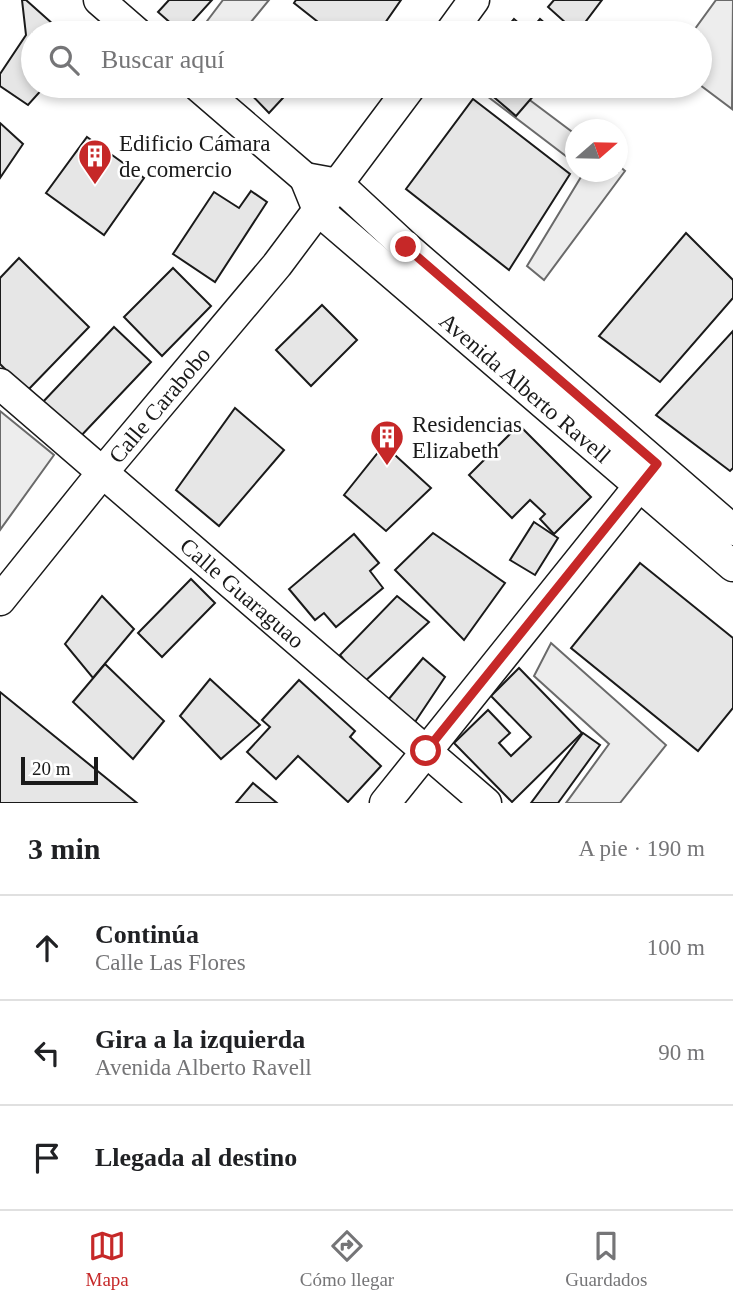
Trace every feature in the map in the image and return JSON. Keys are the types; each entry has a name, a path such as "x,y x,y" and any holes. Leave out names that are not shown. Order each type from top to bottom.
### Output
{"street":[{"path":"99,0 123,21"},
{"path":"459,21 474,0"},
{"path":"212,98 305,178 318,210"},
{"name":"Calle Carabobo","path":"0,600 102,473 277,265 402,98"},
{"path":"305,178 338,184"},
{"name":"Avenida Alberto Ravell","path":"338,184 648,475 733,566"},
{"name":"Avenida Alberto Ravell","path":"318,210 648,475 733,530"},
{"name":"Calle Guaraguao","path":"0,384 486,803"},
{"path":"385,803 648,475"}],"shaded area":[{"path":"223,0 269,0 252,21 207,21"},
{"path":"716,0 733,0 732,109 712,94 712,21 701,21"},
{"path":"490,98 527,98 565,126 565,155"},
{"path":"578,182 617,182 544,280 527,266"},
{"path":"0,411 54,455 0,530"},
{"path":"551,643 666,745 620,803 566,803 609,744 534,676"}],"building":[{"path":"22,0 26,0 50,21 24,21"},
{"path":"169,0 212,0 193,21 168,21 158,12"},
{"path":"296,0 401,0 386,21 317,21 294,3"},
{"path":"554,0 602,0 586,21 564,21 548,7"},
{"path":"21,42 21,98 34,98 28,105 0,86 0,74"},
{"path":"255,98 283,98 269,113"},
{"path":"495,98 532,98 516,116"},
{"path":"473,99 565,170 565,182 509,270 406,189"},
{"path":"0,123 23,144 0,178"},
{"name":"Edificio Cámara de comercio","path":"87,137 144,178 104,235 46,193"},
{"path":"251,191 267,202 215,282 173,254 214,192 239,208"},
{"path":"686,233 733,280 733,298 660,382 599,336"},
{"path":"19,258 89,327 27,391 0,364 0,278"},
{"path":"173,268 211,306 162,356 124,317"},
{"path":"322,305 357,340 311,386 276,350"},
{"path":"114,327 151,362 78,439 41,404"},
{"path":"733,331 733,468 730,471 656,415"},
{"path":"235,408 284,450 219,526 176,490"},
{"path":"519,425 591,497 554,534 540,519 545,514 530,500 512,518 469,475"},
{"name":"Residencias Elizabeth","path":"384,445 431,488 386,531 344,495"},
{"path":"534,522 558,538 535,575 510,560"},
{"path":"433,533 505,583 464,640 395,570"},
{"path":"354,534 379,563 370,571 383,588 336,627 324,613 315,620 289,589"},
{"path":"640,563 733,638 733,708 698,751 571,648"},
{"path":"191,579 215,603 162,657 138,633"},
{"path":"102,596 134,629 93,678 65,644"},
{"path":"397,596 429,622 363,683 340,655"},
{"path":"423,658 445,677 413,725 388,700"},
{"path":"105,664 164,721 133,759 73,702"},
{"path":"519,668 582,733 512,802 454,743 488,710 510,733 499,743 511,756 531,737 491,696"},
{"path":"210,679 260,725 221,759 180,716"},
{"path":"299,680 355,731 350,737 381,766 348,802 298,756 276,779 247,752 270,727 262,720"},
{"path":"0,692 137,803 0,803"},
{"path":"583,733 600,745 558,803 531,803"},
{"path":"253,783 277,803 236,803"}],"place":[{"name":"Edificio Cámara de comercio","path":"95,186"},
{"name":"Residencias Elizabeth","path":"387,467"}],"route":[{"path":"406,247 657,464 426,751"}]}
